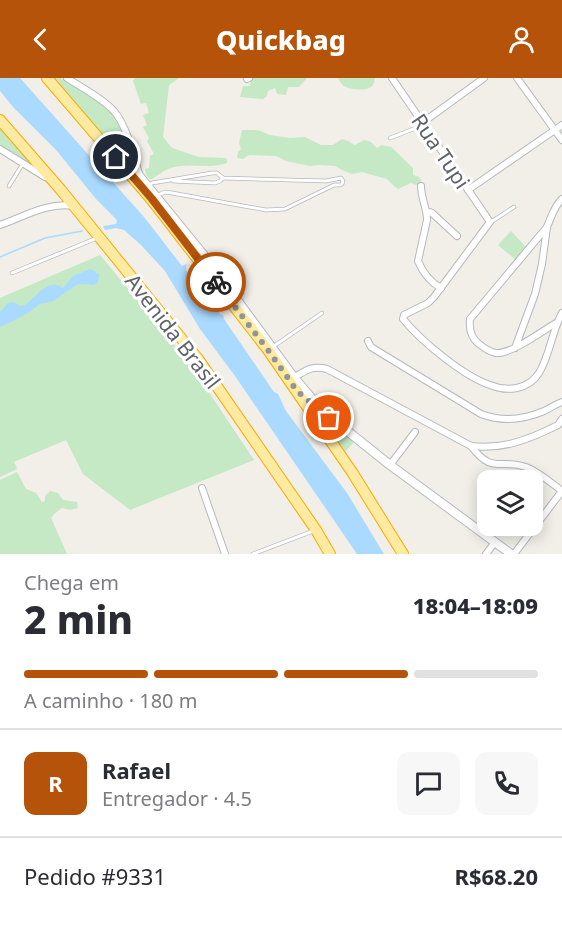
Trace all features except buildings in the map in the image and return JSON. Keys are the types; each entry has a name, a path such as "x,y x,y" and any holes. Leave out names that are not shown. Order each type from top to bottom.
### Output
{"highway":[{"path":"47,78 149,192 271,348 292,379 297,391 370,499 403,554"},
{"name":"Avenida Brasil","path":"0,120 59,187 198,359 316,530 330,554"}],"main road":[{"path":"297,391 390,465 513,554"}],"street":[{"path":"67,78 100,99 115,112 125,130 139,174 149,192"},
{"name":"Rua Tupi","path":"392,78 490,223"},
{"path":"422,123 484,78"},
{"path":"517,78 562,140"},
{"path":"468,190 562,125"},
{"path":"0,149 59,187 58,199 50,206"},
{"path":"420,186 428,214 418,261 424,274 433,284 441,288"},
{"path":"515,348 535,294 547,227 555,208 562,199"},
{"path":"0,225 50,206 63,204 73,206"},
{"path":"428,214 432,213 458,236"},
{"path":"490,223 428,303 404,315 403,319 427,344 466,373 489,386 507,389 521,387 538,373 556,323 562,313"},
{"path":"547,227 470,319 469,327 475,341 494,353 515,348 556,323"},
{"path":"368,341 370,347 481,414 494,419 508,420 531,415 562,402"},
{"path":"329,418 292,379 318,367 334,373 471,446 500,447 527,439 561,423"},
{"path":"390,465 415,432"},
{"path":"471,446 486,462 496,465 523,466 562,491 513,554"},
{"path":"202,488 225,554"},
{"path":"486,554 495,542"}],"lane":[{"path":"390,138 422,123"},
{"path":"9,186 23,163"},
{"path":"212,172 223,178 326,181 341,178 343,181 340,185 334,185 276,210 252,208 165,192 149,192 152,183 212,172"},
{"path":"168,181 213,183 223,178"},
{"path":"490,223 514,207"},
{"path":"12,273 99,237"},
{"path":"271,348 322,313"},
{"path":"253,554 316,530"}],"green space":[{"path":"54,78 60,78 111,111 121,125 137,176"},
{"path":"135,78 179,78 169,85 163,137 172,148 199,157 226,158 227,163 212,166 175,167 150,179 145,169 149,168 150,156 154,154 143,127 147,125 143,115 149,113 146,103 141,104 133,81"},
{"path":"307,78 299,87 288,87 286,95 277,94 275,88 268,91 267,96 263,99 240,97 243,86 250,86 251,79"},
{"path":"338,78 375,78 371,87 358,90 344,86"},
{"path":"0,125 31,161 28,164 0,146"},
{"path":"242,130 258,130 270,135 290,138 305,137 321,145 333,145 342,139 355,145 364,140 371,142 377,148 382,145 391,147 413,168 413,175 419,177 422,182 416,185 411,183 398,189 387,179 362,172 352,174 335,166 310,166 286,161 276,156 249,155 243,159 237,158 241,149 239,143"},
{"path":"511,231 527,248 516,260 498,245"},
{"path":"100,255 190,364 254,460 130,510 83,474 66,440 14,462 17,469 0,477 0,298"},
{"path":"313,409 355,441 343,454"},
{"path":"17,472 26,489 36,493 42,502 45,501 45,496 50,491 58,493 63,500 77,502 78,508 70,510 62,508 51,518 67,554 0,554 0,480"}],"water":[{"path":"0,78 20,78 144,217 182,266 187,264 186,270 223,315 274,392 278,394 286,411 347,493 384,554 357,554 235,376 200,329 165,271 124,230 116,228 105,230 103,226 116,224 117,220 96,199 57,151 14,108 0,91"},
{"path":"90,269 99,275 98,282 94,285 78,284 54,301 40,304 0,327 0,312 8,303 25,305 50,285 62,284 60,287 63,288 73,276"}],"waterway":[{"path":"0,257 45,238 82,231"}],"way so far":[{"path":"216,282 297,391 329,418"}],"route":[{"path":"116,157 152,199 216,282"}]}
